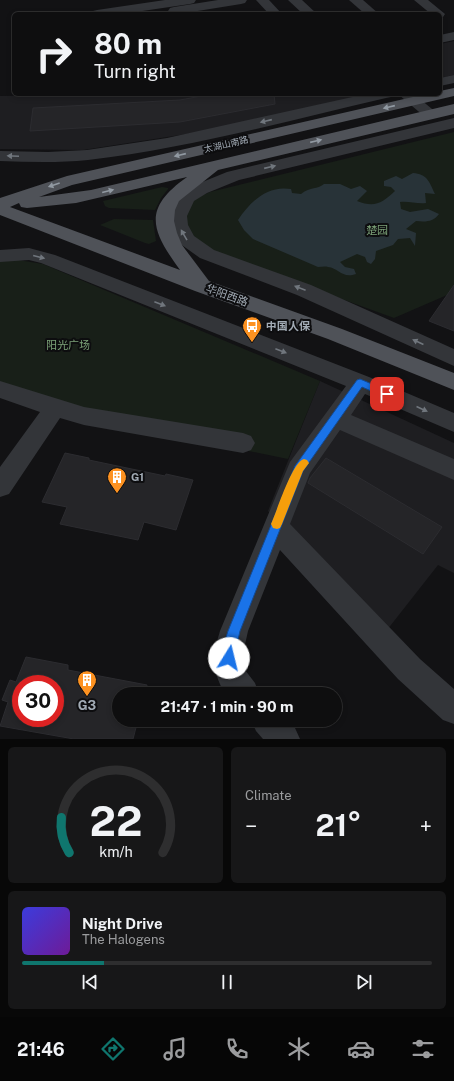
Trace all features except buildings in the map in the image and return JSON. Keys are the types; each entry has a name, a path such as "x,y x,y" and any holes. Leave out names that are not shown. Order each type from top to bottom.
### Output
{"main road":[{"name":"太湖山南路","path":"442,94 454,92"},
{"name":"太湖山南路","path":"0,205 67,181 410,98 425,96"},
{"name":"太湖山南路","path":"0,205 76,198 454,109"},
{"path":"202,286 172,245 166,231 164,215 171,199 216,165"},
{"name":"华阳西路","path":"0,209 202,286 335,334 454,382"}],"street":[{"path":"111,12 182,0"},
{"path":"171,12 241,0"},
{"path":"262,0 274,12"},
{"path":"294,0 309,12"},
{"path":"355,0 370,12"},
{"path":"420,0 436,12"},
{"path":"442,39 454,36"},
{"path":"442,82 454,79"},
{"path":"0,156 48,157 86,155 146,147 377,96"},
{"path":"410,98 430,114"},
{"path":"454,123 227,178 201,189 188,197 182,205 178,216 179,226 186,239 207,254 304,290 454,358"},
{"path":"0,256 29,254 48,259 360,382 454,423"},
{"path":"238,687 228,668 229,648 234,631 299,469 360,382"},
{"path":"0,389 55,408 84,416 243,443"},
{"path":"0,487 55,408"},
{"path":"335,418 454,470"},
{"path":"276,527 409,669 454,709"},
{"path":"273,727 284,739"}],"shaded area":[{"path":"454,41 454,75 442,78 442,44"},
{"path":"0,96 360,96 206,131 83,150 0,149"},
{"path":"413,173 425,177 435,194 425,193 426,203 400,202 401,209 410,212 428,209 439,214 434,219 429,221 416,221 406,229 416,233 415,246 410,238 398,239 393,245 376,251 375,259 371,264 367,262 365,257 357,254 340,262 345,267 354,269 356,274 347,275 332,268 318,267 253,239 244,230 238,220 248,207 260,196 267,192 282,188 291,189 292,193 301,194 324,184 340,184 351,189 360,186 367,191 357,201 369,204 378,203 386,199 395,191 391,187 384,186 384,181 396,176 402,179"},
{"path":"320,381 454,443 454,573 438,565 387,630 268,511"}],"green space":[{"name":"楚园","path":"454,132 454,292 394,318 210,251 192,238 185,226 187,212 191,204 198,198 210,192"},
{"path":"162,187 168,189 161,198 155,210 109,208 105,206 103,201"},
{"path":"114,219 153,220 156,241 149,244 145,243 100,225"},
{"name":"阳光广场","path":"12,259 43,264 320,381 288,459 79,416 0,389 0,260"}],"slow traffic":[{"path":"277,524 299,469 304,463"}],"place":[{"name":"中国人保","path":"252,343"},
{"name":"G1","path":"117,494"},
{"name":"G3","path":"87,697"}],"route":[{"path":"229,658 229,648 234,631 299,469 360,382 387,394"}]}
